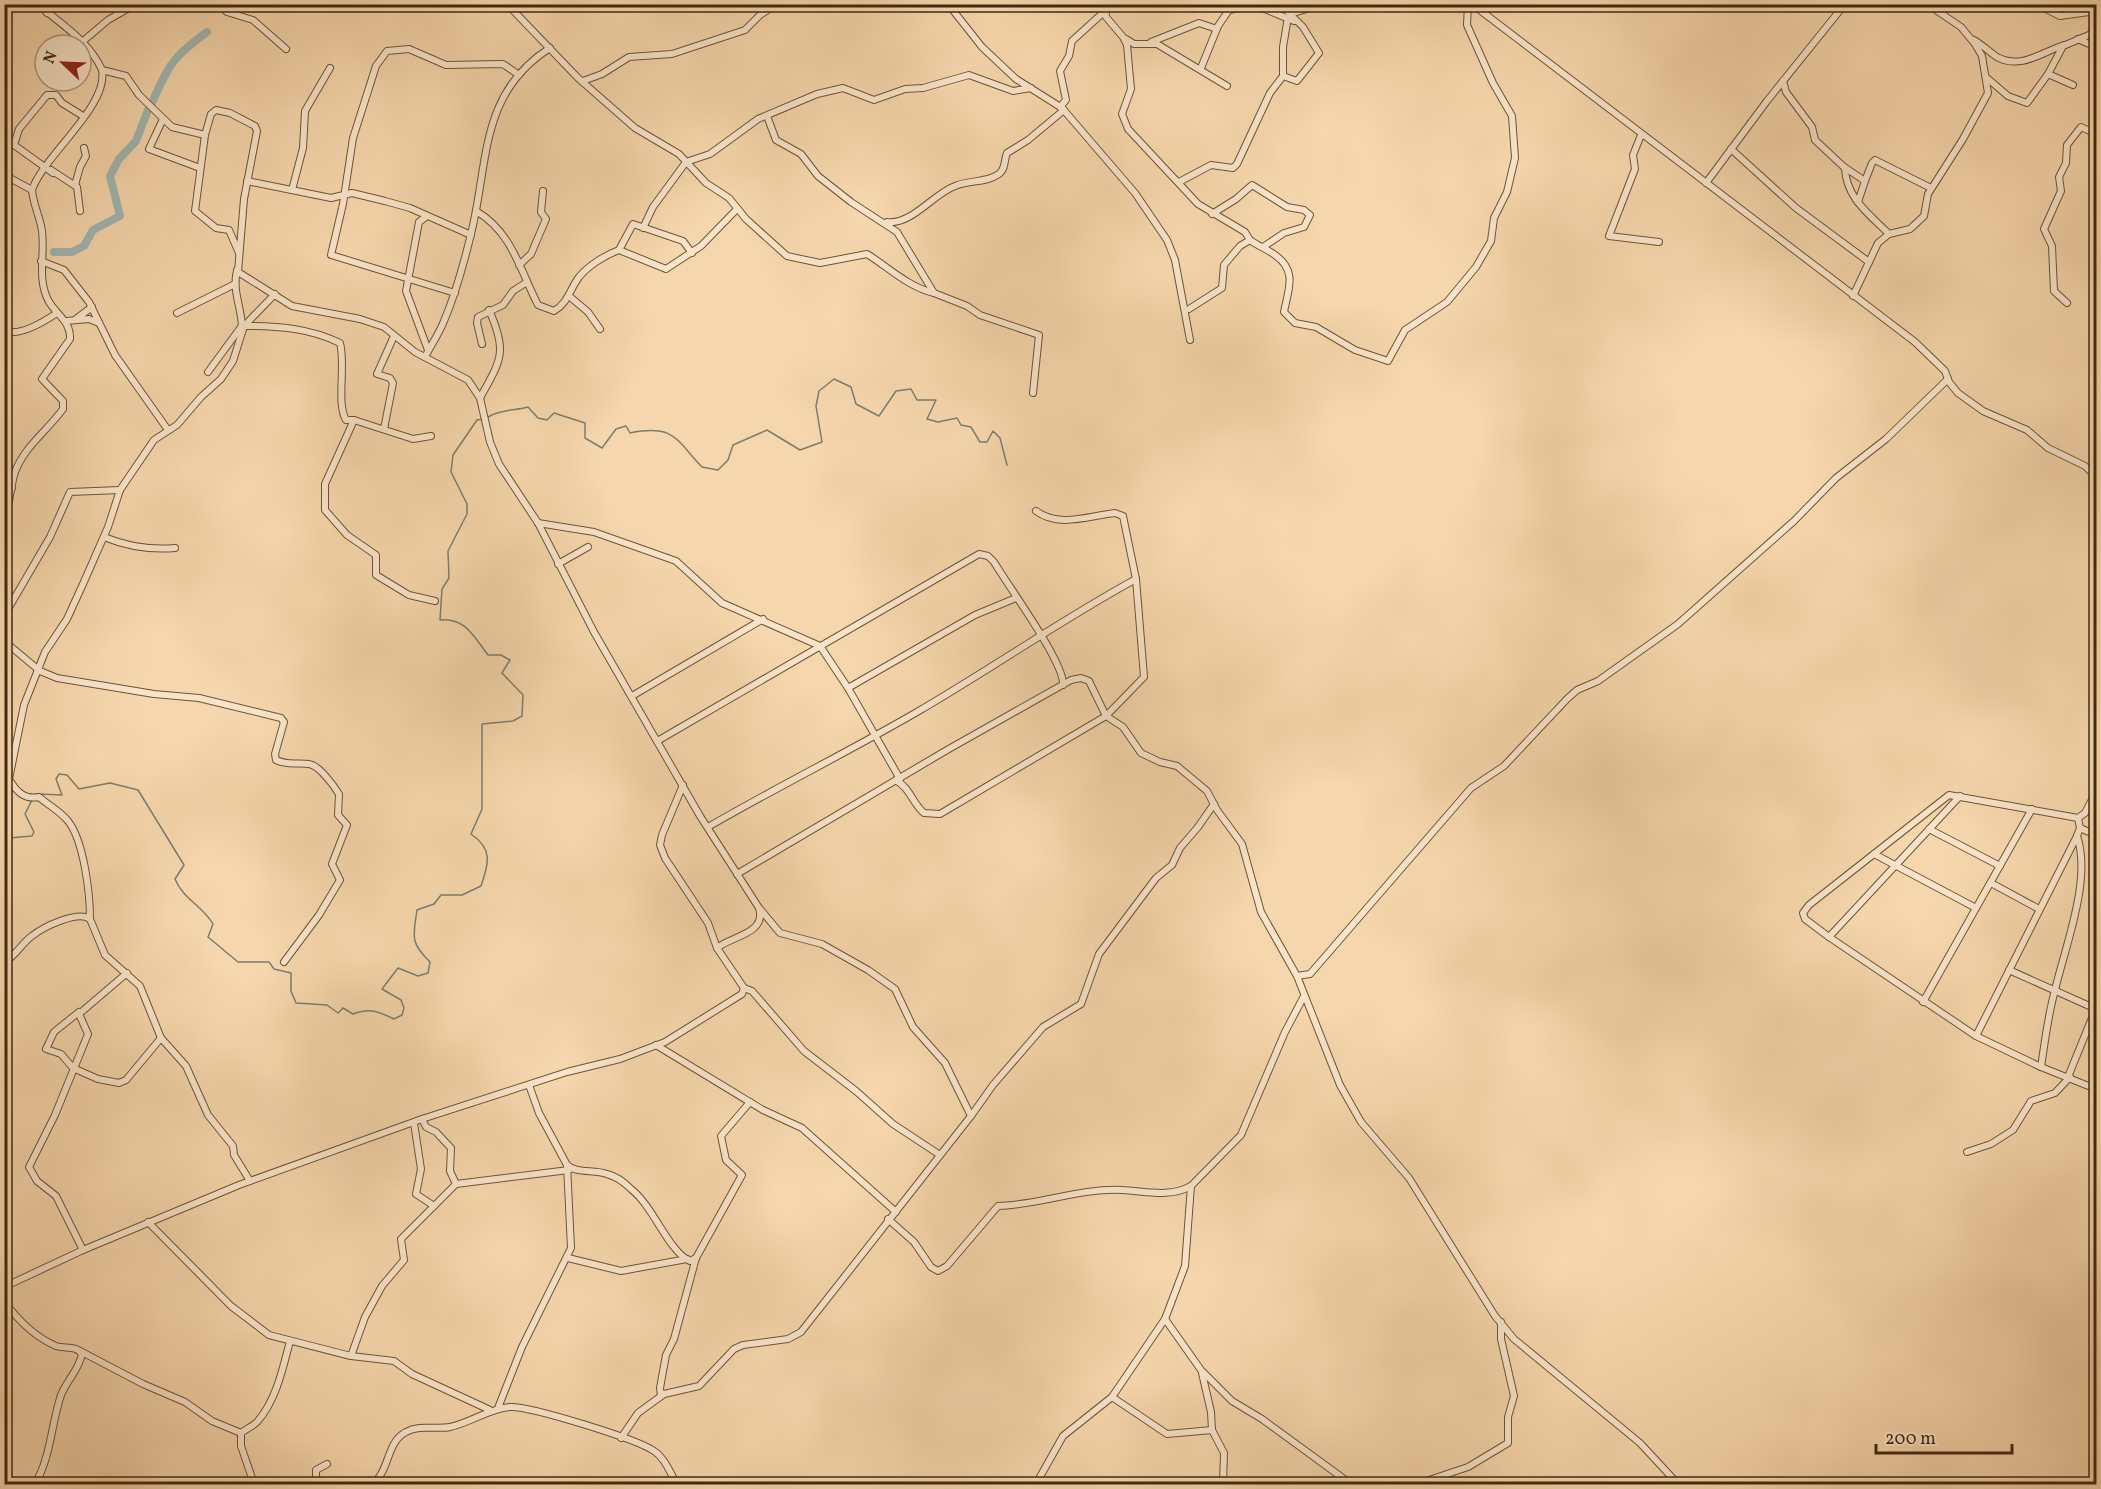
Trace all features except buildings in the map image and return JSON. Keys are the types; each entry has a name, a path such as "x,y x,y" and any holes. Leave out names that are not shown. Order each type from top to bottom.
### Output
{"street":[{"path":"37,4 72,33"},
{"path":"47,12 55,4"},
{"path":"218,4 227,12 253,20 286,49"},
{"path":"507,4 583,81 635,128 679,154 706,183 729,198 737,209 791,259 820,263 865,254 885,269 934,294 967,306 980,315 1039,335 1033,393"},
{"path":"583,81 602,74 629,57 672,54 745,30 760,15 777,4"},
{"path":"948,4 982,47 1016,79 1062,108 1135,193 1167,240 1175,260 1190,340"},
{"path":"1201,68 1217,29 1229,10 1249,5 1288,12 1323,4"},
{"path":"1123,37 1128,51 1131,89 1123,110 1123,120 1142,146 1198,204 1245,232 1250,240 1279,258 1290,274 1291,286 1284,312 1288,319 1298,324 1316,327 1355,350 1388,361 1405,330 1440,308 1461,286 1489,246 1494,218 1507,192 1515,158 1512,116 1493,82 1467,25 1470,4 1569,76 1641,135 1915,342 1945,371 1947,379 1958,393 1977,407 2014,423 2062,457 2085,466 2097,477"},
{"path":"1706,183 1845,4"},
{"path":"1853,296 1878,243 1889,234 1910,229 1920,222 1926,212 1926,197 1986,100 1987,78 1982,56 1971,38 1961,27 1927,4"},
{"path":"2036,4 2060,16 2097,11"},
{"path":"93,33 108,20 135,5"},
{"path":"1105,8 1107,19 1123,37 1134,44 1151,42 1199,23 1217,29"},
{"path":"883,221 896,222 954,186 978,183 999,174 1004,168 1006,153 1036,134 1062,108 1066,100 1060,71 1069,56 1071,44 1105,8"},
{"path":"1283,76 1297,81 1320,51 1288,12"},
{"path":"1179,182 1211,165 1233,168 1237,164 1270,93 1283,76 1283,47 1288,12"},
{"path":"1971,38 1996,56 2013,63 2048,53 2097,32"},
{"path":"2077,39 2097,47"},
{"path":"1151,42 1201,68 1227,86"},
{"path":"539,55 544,43"},
{"path":"1987,78 2008,96 2024,104 2033,97 2065,44"},
{"path":"425,357 443,324 455,293 477,211 493,121 507,88 539,55 550,48"},
{"path":"455,293 331,255 353,138 376,66 381,55 387,51 409,50 446,65 503,64 519,75"},
{"path":"4,517 14,474 22,456 63,409 63,401 42,379 70,339 70,330 44,290 40,261 42,232 32,190 100,89 102,70 93,54"},
{"path":"292,190 303,148 305,111 330,68"},
{"path":"102,70 126,76 172,127 205,135"},
{"path":"2048,74 2073,85"},
{"path":"643,228 653,207 686,162 710,154 753,123 817,94 843,88 874,100 905,89 923,88 969,75 1012,91 1031,88"},
{"path":"1784,81 1786,92 1812,127 1815,140 1844,167 1865,181"},
{"path":"80,211 75,185 53,173 14,145 19,129 47,95 56,95 62,104 83,116"},
{"path":"239,253 229,230 216,228 197,215 195,206 205,135 212,112 216,110 230,113 255,126 257,130 247,181 239,253 235,284 244,326 233,361 221,379 201,397 183,420 154,440 120,490 104,537 67,619 45,652 19,724 9,779 21,796 39,797 68,821 74,830 82,859 90,918 105,955 140,986 161,1038 186,1066 208,1115 233,1146 234,1155 250,1181"},
{"path":"767,116 776,140 801,154 818,176 850,202 897,232 934,294"},
{"path":"163,119 149,148 200,168"},
{"path":"2067,303 2054,291 2052,246 2044,229 2060,195 2059,177 2066,163 2070,139 2081,127 2097,134"},
{"path":"1641,135 1633,155 1635,169 1609,236 1639,237 1659,242"},
{"path":"75,185 86,156 84,148"},
{"path":"1731,149 1796,208 1869,262"},
{"path":"1858,202 1875,160 1931,188"},
{"path":"1844,167 1851,197 1889,234"},
{"path":"4,175 32,190"},
{"path":"247,181 342,199 352,194 385,201 428,215 471,235"},
{"path":"1212,214 1236,199 1252,185 1287,207 1304,210 1310,215 1304,227 1284,233 1263,247"},
{"path":"519,265 531,255 546,219 541,212 543,191"},
{"path":"619,250 666,269 692,253 737,209"},
{"path":"477,211 500,228 510,243 538,305 554,311 569,296 585,270 619,250 630,225 683,241 692,253"},
{"path":"428,215 419,222 406,291 428,350"},
{"path":"1190,309 1222,288 1224,265 1239,246 1250,240"},
{"path":"40,261 64,270 92,307 115,355 168,430"},
{"path":"237,270 292,306 373,323 425,357 468,380 480,398 490,442 500,464 538,523 558,564 683,785 759,908 780,933 822,944 868,970 895,989 913,1027 945,1063 971,1116"},
{"path":"482,344 477,320 489,310 502,305 513,291 526,282"},
{"path":"177,313 235,284"},
{"path":"208,372 219,354 275,294"},
{"path":"569,296 588,312 600,329"},
{"path":"75,320 92,307"},
{"path":"480,398 494,372 502,345 489,310"},
{"path":"4,330 17,332 57,313"},
{"path":"66,321 89,319 100,323"},
{"path":"244,326 267,324 313,331 340,343 343,383 340,406 346,420 354,420 413,439 431,436"},
{"path":"384,429 393,383 390,378 377,374 394,336"},
{"path":"888,1219 914,1242 931,1268 938,1270 947,1266 998,1206 1028,1204 1066,1193 1093,1190 1154,1194 1183,1191 1191,1186 1241,1135 1303,993 1307,976 1475,784 1504,766 1533,737 1556,709 1577,690 1598,681 1678,624 1794,521 1836,478 1886,439 1947,379"},
{"path":"354,420 326,484 325,510 347,535 376,555 376,575 410,595 435,601"},
{"path":"4,482 12,488"},
{"path":"4,616 50,537 70,492 120,490"},
{"path":"538,523 594,532 675,561 722,603 764,619 820,646 848,688 899,780 907,788 920,810 934,815 1010,774 1106,716 1142,681 1145,672 1133,556 1120,513 1060,521 1047,519 1036,511"},
{"path":"104,537 121,544 161,549 175,548"},
{"path":"558,564 588,547"},
{"path":"659,740 979,554 992,559 1040,634 1061,672 1063,685"},
{"path":"708,827 916,713 1040,634 1136,579"},
{"path":"848,688 975,615 1016,598"},
{"path":"632,696 764,619"},
{"path":"4,641 40,671 70,681 154,694 199,698 281,718 284,722 275,754 276,760 291,766 314,765 339,794 338,815 346,825 332,864 340,880 319,915 284,962"},
{"path":"737,874 1077,677 1089,681 1106,716 1123,727 1141,753 1160,762 1177,766 1207,791 1242,844 1261,912 1298,976 1340,1085 1356,1114 1409,1178 1501,1322 1514,1339 1640,1443 1678,1485"},
{"path":"683,785 660,845 665,858 704,916 717,948 744,988 752,991 795,1041 819,1064 856,1091 893,1124 940,1155"},
{"path":"2097,792 2085,813 2078,818 1960,796 1945,797 1805,909 1803,913 1805,919 1829,937 1976,1036 2041,1067 2097,1089"},
{"path":"1829,937 1960,796"},
{"path":"621,1438 638,1413 661,1396 699,1386 734,1349 743,1345 788,1339 801,1332 993,1085 1043,1027 1081,1004 1099,954 1156,878 1172,865 1180,848 1214,804"},
{"path":"1923,1002 2032,808"},
{"path":"1976,1036 2077,836 2080,828 2078,818"},
{"path":"2080,828 2097,835"},
{"path":"1929,829 2001,866"},
{"path":"2041,1067 2054,991 2074,914 2080,846 2077,836"},
{"path":"1874,854 1976,908"},
{"path":"1991,883 2039,909"},
{"path":"717,948 757,925 761,918 759,908"},
{"path":"4,963 17,954 29,938 56,922 83,916 90,918"},
{"path":"1966,1152 1991,1144 2013,1130 2031,1101 2055,1093 2069,1077 2096,1009 2009,970"},
{"path":"127,973 54,1032 46,1049 61,1054 73,1068 98,1079 123,1082 161,1038"},
{"path":"1298,976 1307,976"},
{"path":"4,1287 82,1250 250,1181 422,1119 656,1045 704,1019 742,994 744,988"},
{"path":"80,1011 79,1015 88,1035 55,1115 28,1167 37,1181 57,1196 82,1250"},
{"path":"656,1045 750,1102 802,1128 896,1212"},
{"path":"498,1408 528,1333 568,1258 572,1232 569,1168 539,1113 529,1086"},
{"path":"661,1396 660,1388 666,1355 674,1339 696,1258 741,1175 726,1160 721,1136 750,1102"},
{"path":"422,1119 426,1127 436,1132 451,1148 450,1171 456,1184"},
{"path":"414,1123 422,1169 416,1194 434,1206"},
{"path":"351,1356 365,1317 382,1286 404,1260 401,1239 456,1184 569,1168 611,1175 631,1189 651,1209 676,1249 687,1259"},
{"path":"1036,1485 1063,1436 1112,1397 1165,1319 1185,1266 1191,1186"},
{"path":"1183,1191 1190,1197"},
{"path":"148,1222 231,1306 269,1335 351,1356 394,1361 412,1374 490,1410"},
{"path":"568,1258 621,1271 696,1258"},
{"path":"4,1301 29,1329 46,1340 57,1346 80,1351 143,1384 184,1402 221,1426 241,1433"},
{"path":"1165,1319 1201,1370 1232,1401 1262,1419 1351,1485"},
{"path":"1417,1485 1468,1467 1508,1443 1508,1417 1514,1396 1501,1339 1501,1322"},
{"path":"241,1433 255,1424 264,1412 281,1374 290,1341"},
{"path":"35,1485 47,1457 52,1425 62,1394 78,1368 80,1351"},
{"path":"1201,1370 1206,1383 1212,1430 1224,1453 1223,1485"},
{"path":"1112,1397 1167,1434 1212,1430"},
{"path":"372,1485 382,1477 392,1449 406,1432 466,1423 490,1410 514,1407 541,1411 656,1452 677,1485"},
{"path":"241,1433 241,1446 255,1485"},
{"path":"315,1485 316,1470 327,1464"}],"waterway":[{"path":"152,103 173,62 207,32"},
{"path":"54,252 72,252 84,246 93,230 120,216 110,176 119,159 136,141 148,110"},
{"path":"488,417 503,411 528,407 538,418 547,420 554,413 585,423 585,438 602,448 616,429 626,426 630,433 645,431 666,433 680,442 702,467 718,470 728,460 733,445 767,430 800,450 822,442 816,406 819,391 834,379 851,387 856,404 879,416 896,391 911,389 917,400 936,400 927,419 938,422 957,418 961,425 971,427 980,442 987,442 993,431 1000,438 1007,465"},
{"path":"39,794 62,795 56,779 59,774 67,775 79,789 110,783 138,790 184,865 175,879 213,924 208,937 238,962 269,962 274,969 291,973 291,991 296,1003 327,1005 338,1013 343,1008 353,1014 374,1011 394,1019 402,1015 404,1008 401,1000 382,989 398,968 418,976 428,973 430,962 419,949 415,939 417,910 434,904 441,895 462,895 481,886 486,870 486,851 471,834 482,809 482,724 513,721 522,716 523,695 502,673 510,660 501,655 488,655 462,625 449,620 440,620 442,589 449,578 448,551 467,514 467,504 451,472 453,455 477,420 483,419"},
{"path":"4,836 9,838 32,836 34,832 25,814 32,800"}]}
